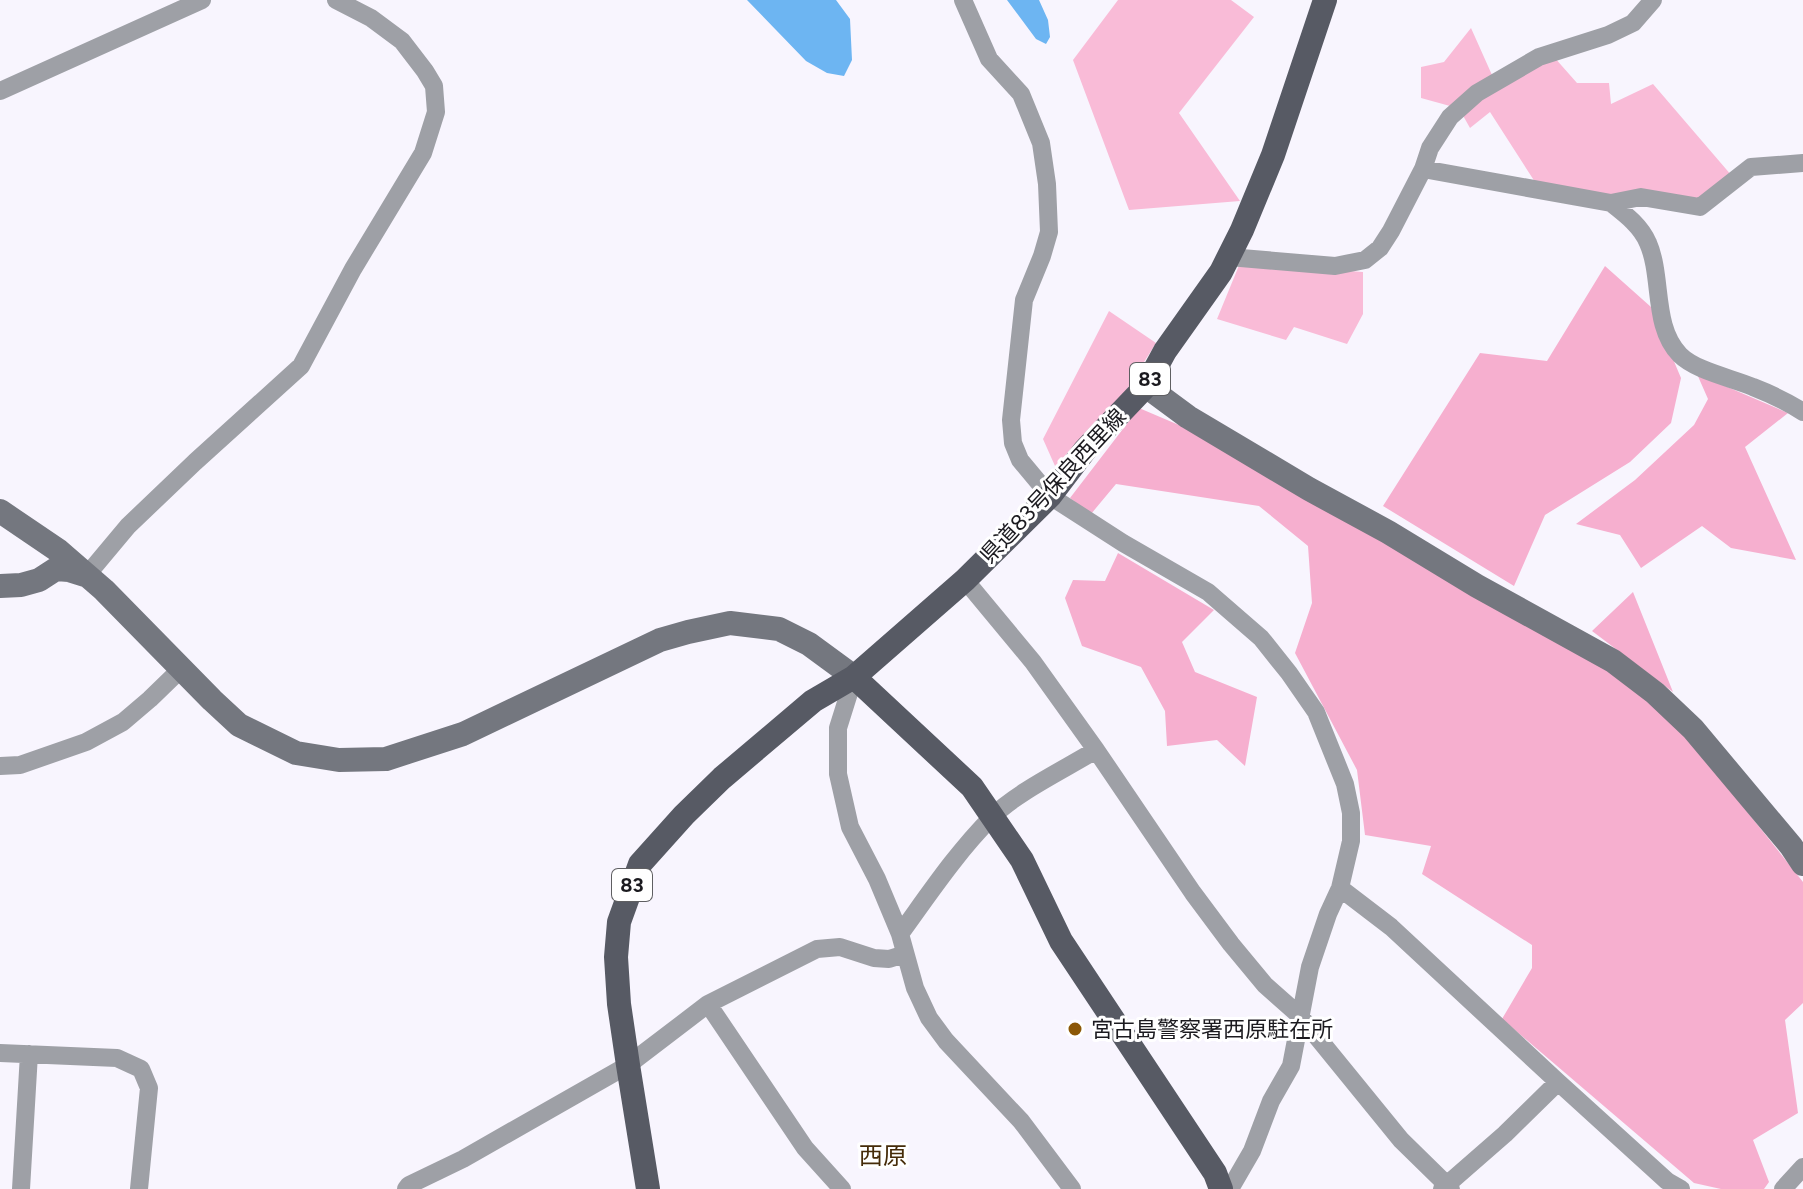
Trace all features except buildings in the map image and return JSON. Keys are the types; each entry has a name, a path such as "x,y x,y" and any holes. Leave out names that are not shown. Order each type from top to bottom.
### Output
{"main road":[{"name":"県道83号保良西里線","path":"648,1189 619,1004 616,957 619,922 640,864 722,778 813,701 854,677 965,580 1050,496 1085,450 1146,386 1165,351 1199,306 1229,257 1273,155 1325,0"},
{"path":"854,677 972,787 1022,860 1061,941 1215,1173 1221,1189"}],"street":[{"path":"0,91 202,0"},
{"path":"87,575 128,526 301,366 353,269 423,153 436,112 434,86 402,41 371,18 336,0"},
{"path":"963,0 989,59 1021,94 1041,143 1047,184 1049,232 1024,300 1011,420 1013,443 1020,460 1050,496 1208,592 1261,638 1316,712 1345,784 1351,813 1351,841 1340,888 1310,967 1291,1066 1271,1101 1248,1160 1230,1189"},
{"path":"1229,257 1335,266 1365,260 1380,248 1423,169 1430,148 1450,117 1477,93 1539,57 1608,35 1633,23 1653,0"},
{"path":"1423,169 1611,203 1641,197 1700,207 1751,167 1803,163"},
{"path":"1611,203 1632,219 1648,242 1669,342 1682,357 1779,398 1803,412"},
{"path":"1146,386 1188,417 1296,481 1613,661 1655,693 1693,729 1803,864"},
{"path":"0,511 59,551 87,575 239,725 296,753 339,760 386,759 463,734 660,640 730,623 779,629 809,644 854,677 838,728 838,774 850,827 877,879 900,934 915,988 929,1018 961,1058 1047,1152 1072,1189"},
{"path":"0,586 30,583 56,569 87,575"},
{"path":"965,580 1033,662 1231,944 1265,985 1300,1016 1401,1140 1447,1188 1558,1082"},
{"path":"0,766 20,765 86,742 123,722 182,668"},
{"path":"900,934 955,859 992,816 1096,750"},
{"path":"1340,888 1391,927 1667,1181 1681,1189"},
{"path":"406,1189 628,1065 708,1004 817,949 840,947 874,958 889,959 905,954"},
{"path":"708,1004 805,1148 842,1189"},
{"path":"0,1053 117,1058 141,1069 149,1088 139,1189"},
{"path":"21,1189 29,1054"},
{"path":"1783,1189 1803,1167"}],"shaded area":[{"path":"1118,0 1231,0 1254,17 1179,113 1240,201 1129,210 1073,60"},
{"path":"1471,28 1492,75 1450,106 1421,98 1421,67 1444,62"},
{"path":"1554,57 1577,83 1609,83 1611,104 1653,84 1732,176 1699,201 1614,196 1535,182 1490,112 1470,128 1461,112"},
{"path":"1240,263 1363,272 1363,314 1347,344 1294,327 1286,340 1217,319"},
{"path":"1605,266 1651,307 1681,378 1671,423 1630,462 1545,515 1514,586 1383,506 1480,353 1547,361"},
{"path":"1109,311 1156,343 1124,394 1055,466 1043,439"},
{"path":"1697,374 1788,413 1745,447 1796,560 1731,548 1702,526 1641,568 1620,535 1576,524 1635,480 1694,425 1708,399"},
{"path":"1139,408 1214,440 1610,667 1687,736 1803,882 1803,1003 1785,1020 1798,1113 1753,1140 1769,1182 1764,1189 1721,1189 1694,1183 1502,1019 1532,968 1532,945 1422,874 1431,846 1365,835 1357,770 1295,653 1312,603 1308,546 1259,506 1116,484 1091,514 1070,498"},
{"path":"1118,553 1214,610 1182,642 1195,672 1257,697 1245,766 1217,740 1167,746 1165,711 1141,667 1082,646 1065,598 1073,580 1105,581"},
{"path":"1633,592 1673,692 1592,631"}],"water":[{"path":"747,0 836,0 850,19 852,60 844,76 827,73 806,61"},
{"path":"1007,0 1039,0 1048,20 1050,37 1046,44 1036,39"}],"place":[{"name":"宮古島警察署西原駐在所","path":"1075,1029"}],"district":[{"name":"西原","path":"883,1155"}]}
